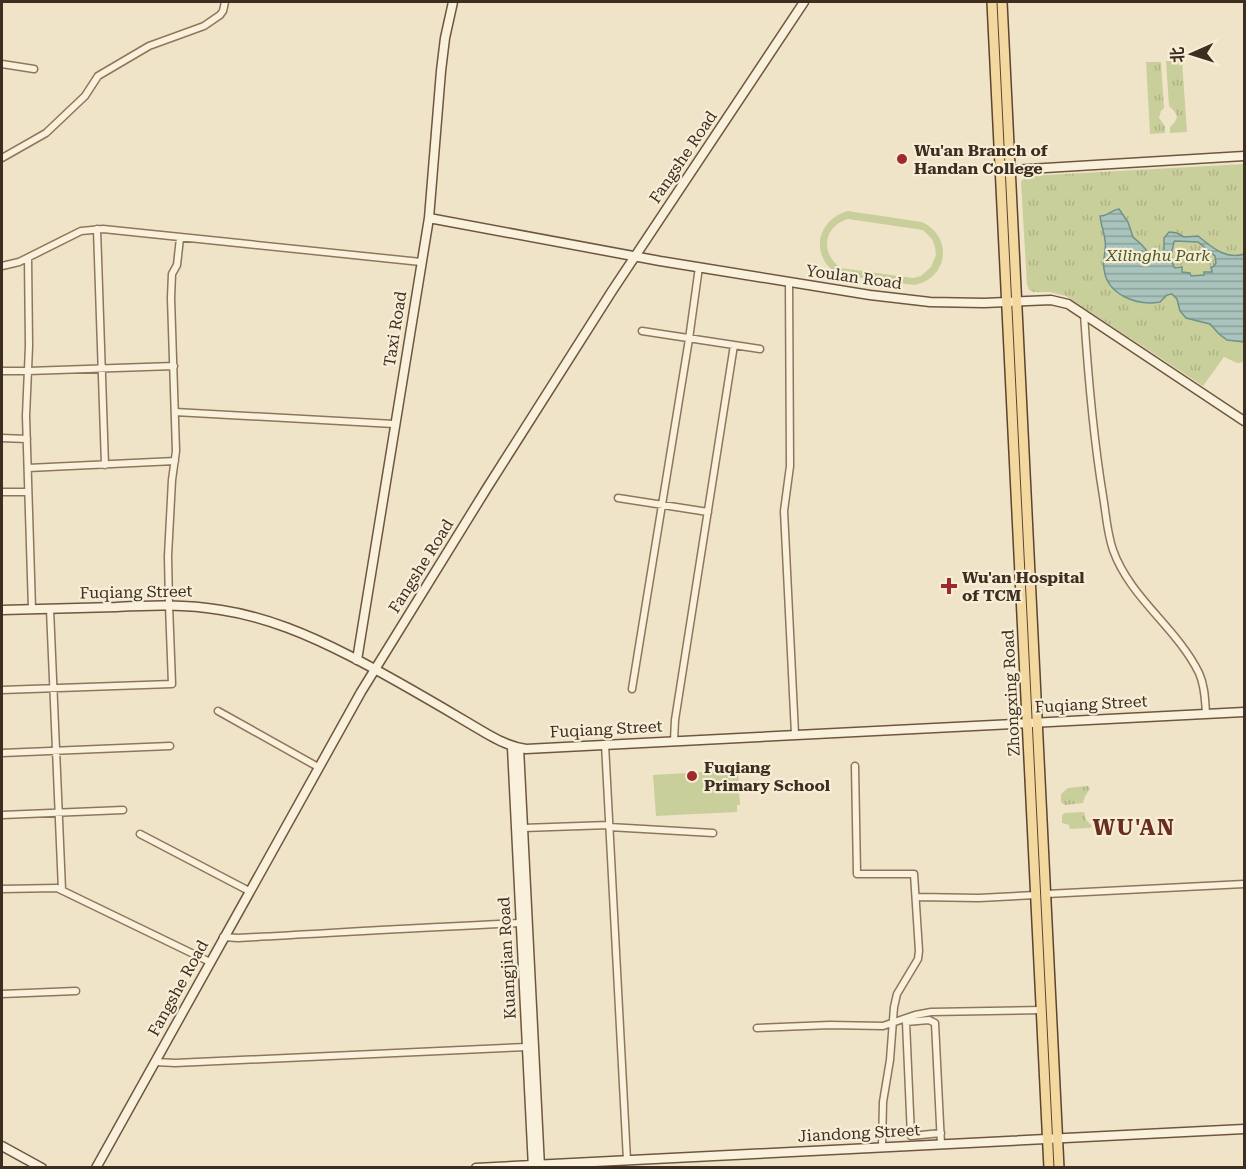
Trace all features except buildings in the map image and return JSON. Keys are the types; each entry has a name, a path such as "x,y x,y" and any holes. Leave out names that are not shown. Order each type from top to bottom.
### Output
{"main road":[{"name":"Zhongxing Road","path":"992,2 1011,302 1033,722 1053,1138 1049,1167"},
{"name":"Zhongxing Road","path":"1002,2 1010,170 1011,302"},
{"name":"Zhongxing Road","path":"1041,894 1042,1010 1053,1138 1059,1167"}],"street":[{"path":"2,159 46,133 85,96 98,76 149,46 204,26 224,11 225,2"},
{"name":"Taxi Road","path":"357,660 429,218 441,71 453,2"},
{"name":"Fangshe Road","path":"96,1167 318,767 375,669 635,256 804,2"},
{"path":"2,64 34,69"},
{"path":"1010,170 1245,156"},
{"name":"Youlan Road","path":"429,218 635,256 870,295 930,302 984,303 1058,300 1068,304 1245,421"},
{"path":"2,266 19,262 81,231 97,230 421,262"},
{"path":"97,230 105,465"},
{"path":"2,690 172,684 168,556 176,451 172,274 177,265 180,238"},
{"path":"28,258 27,468 32,609"},
{"path":"632,689 699,267"},
{"path":"789,282 790,466 784,511 795,734"},
{"path":"1084,315 1092,412 1113,551 1130,583 1175,636 1198,673 1203,686 1206,714"},
{"path":"642,331 760,349"},
{"path":"674,741 675,720 734,345"},
{"path":"2,370 174,366"},
{"path":"175,412 394,424"},
{"path":"2,438 27,439"},
{"path":"27,468 175,460"},
{"path":"2,492 28,492"},
{"path":"618,498 708,512"},
{"name":"Fuqiang Street","path":"2,610 169,605 222,610 264,619 298,632 375,669 489,735 516,747 1245,712"},
{"path":"50,609 62,890"},
{"path":"218,711 318,767"},
{"path":"605,744 627,1160"},
{"path":"2,753 170,746"},
{"name":"Kuangjian Road","path":"516,747 523,828 536,1166"},
{"name":"Kuangjian Road","path":"516,747 521,923 536,1166"},
{"path":"855,766 857,874 914,874 916,897 918,959 897,994 894,1007 890,1060 883,1102 882,1147"},
{"path":"2,815 123,810"},
{"path":"523,828 609,826 713,833"},
{"path":"140,834 249,891"},
{"path":"916,897 979,897 1245,884"},
{"path":"2,889 62,890 210,962"},
{"path":"223,937 521,923"},
{"path":"2,994 76,992"},
{"path":"757,1029 830,1025 877,1027 931,1012 1042,1010"},
{"path":"941,1133 911,1136 906,1023 929,1020 935,1023 941,1133 941,1144"},
{"path":"155,1062 187,1063 527,1047"},
{"name":"Jiandong Street","path":"476,1167 627,1160 648,1163 882,1147 1245,1129"},
{"path":"2,1146 42,1167"}],"green space":[{"path":"1182,60 1187,132 1170,133 1170,127 1176,121 1177,116 1169,106 1166,61"},
{"path":"1146,62 1161,62 1164,108 1159,118 1165,126 1165,133 1150,134"},
{"name":"Xilinghu Park","path":"1244,164 1244,362 1237,363 1224,357 1203,386 1066,296 1029,290 1021,182 1024,178"},
{"path":"848,211 922,222 939,237 943,257 940,266 934,275 914,285 839,275 830,268 820,250 823,231 837,216","holes":["848,219 923,230 932,239 936,255 931,267 921,276 913,278 841,268 834,262 827,248 829,234 833,228"]},
{"path":"738,770 740,805 737,805 737,812 656,816 653,775"},
{"path":"1088,786 1090,789 1083,803 1065,805 1061,802 1061,794 1068,788"},
{"path":"1084,812 1086,820 1092,826 1090,828 1070,829 1069,825 1062,823 1064,813"}],"water":[{"path":"1119,209 1128,222 1133,237 1148,252 1156,255 1164,251 1164,238 1169,232 1184,237 1198,236 1225,254 1244,254 1244,342 1227,340 1210,324 1186,318 1172,294 1167,295 1160,302 1142,302 1124,297 1111,286 1104,269 1105,244 1100,216","holes":["1175,241 1198,242 1215,256 1216,263 1211,267 1212,272 1191,276 1190,273 1182,272 1182,267 1175,268 1172,249"]}],"place":[{"name":"Wu'an Branch of Handan College","path":"902,159"},
{"name":"Wu'an Hospital of TCM","path":"949,586"},
{"name":"Fuqiang Primary School","path":"692,776"}],"district":[{"name":"WU'AN","path":"1134,827"}]}
